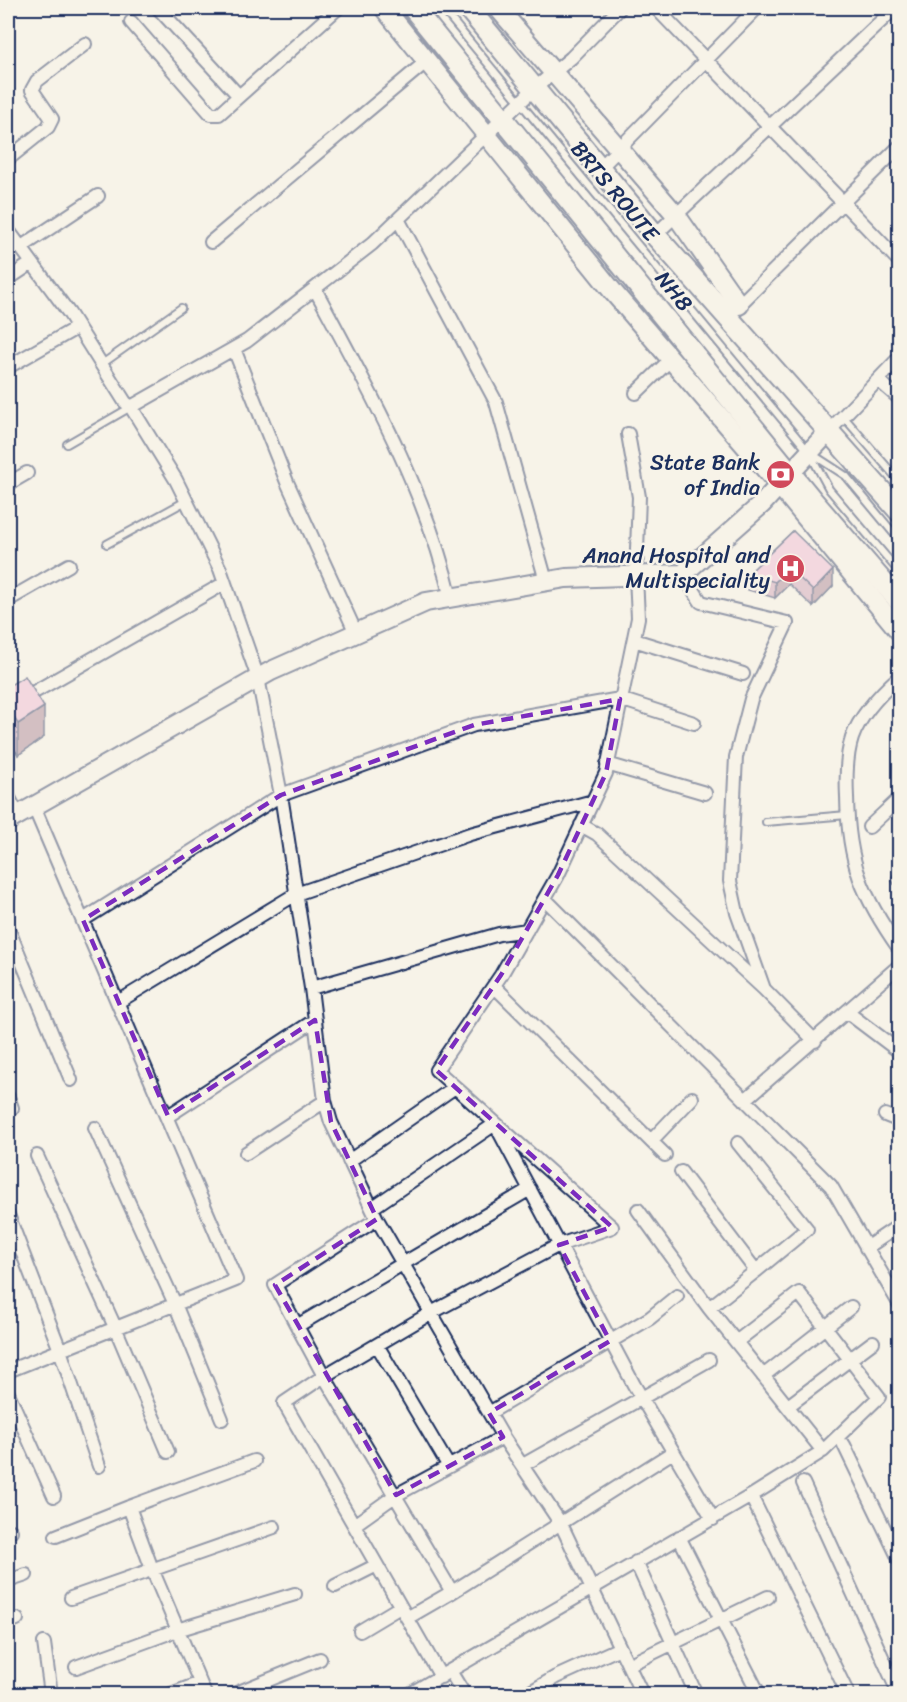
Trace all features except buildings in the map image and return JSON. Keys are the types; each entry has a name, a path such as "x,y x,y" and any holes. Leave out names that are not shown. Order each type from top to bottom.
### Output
{"main road":[{"name":"NH8","path":"413,8 502,118 784,479 900,602"},
{"name":"NH8","path":"468,8 656,235 733,310 829,431 900,512"}],"street":[{"path":"159,8 239,96"},
{"path":"130,22 211,114 219,114 338,8"},
{"path":"384,8 671,359 784,479 900,632"},
{"path":"498,8 552,74 620,147 676,215 733,310 900,146"},
{"path":"131,407 234,349 372,244 502,118 571,58 620,8"},
{"path":"656,8 900,262"},
{"path":"600,168 757,8"},
{"path":"656,235 895,8"},
{"path":"8,159 48,127 52,119 32,90 37,81 85,44"},
{"path":"211,242 427,61"},
{"path":"20,248 98,196"},
{"path":"398,219 495,402 546,581"},
{"path":"8,230 78,327 125,402 131,407 187,501 225,584 258,678 281,795 311,988 325,1101 331,1122 374,1214 503,1437 561,1524 590,1590 642,1695"},
{"path":"8,279 32,262"},
{"path":"315,289 380,410 439,547 451,598"},
{"path":"8,367 78,327"},
{"path":"234,349 287,482 356,633"},
{"path":"20,814 258,678 426,602 566,578 683,574 762,504 900,357"},
{"path":"636,393 671,359"},
{"path":"878,380 900,399"},
{"path":"464,1695 445,1674 375,1566 284,1403 324,1376 431,1313 559,1245 612,1227 436,1070 495,986 545,899 581,825 607,764 638,618 636,576 639,497 628,434"},
{"path":"8,484 27,473"},
{"path":"8,600 69,565"},
{"path":"683,574 701,602 787,623 750,699 736,758 730,881 737,913 765,988"},
{"path":"8,707 225,584"},
{"path":"634,640 743,674"},
{"path":"900,676 868,711 852,737 846,767 850,852 862,890 900,950"},
{"path":"83,920 281,795 474,725 620,699 694,723"},
{"path":"607,764 705,793"},
{"path":"8,796 83,920 236,1280 8,1371"},
{"path":"869,827 900,798"},
{"path":"118,1002 296,894 470,834 592,801"},
{"path":"581,825 597,834 765,988 815,1041"},
{"path":"545,899 831,1186 900,1305"},
{"path":"8,928 71,1080"},
{"path":"311,988 499,934 526,930"},
{"path":"745,1100 900,965"},
{"path":"495,986 665,1155"},
{"path":"847,1012 900,1052"},
{"path":"168,1116 315,1020"},
{"path":"350,1161 455,1088"},
{"path":"651,1141 692,1098"},
{"path":"246,1153 325,1101"},
{"path":"885,1115 900,1121"},
{"path":"495,1124 642,1400 713,1519"},
{"path":"452,1592 324,1376 274,1285 495,1124"},
{"path":"94,1128 175,1304 222,1419"},
{"path":"709,1308 807,1229 738,1143"},
{"path":"37,1156 115,1327 168,1452"},
{"path":"681,1172 756,1271"},
{"path":"297,1326 530,1189"},
{"path":"638,1210 709,1308 823,1451"},
{"path":"8,1215 60,1350 99,1466"},
{"path":"866,1248 900,1225"},
{"path":"410,1695 713,1519 823,1451 879,1397 799,1293 736,1342"},
{"path":"489,1413 650,1318 677,1296"},
{"path":"763,1376 852,1307"},
{"path":"788,1407 873,1342"},
{"path":"376,1345 448,1464"},
{"path":"523,1465 642,1400 709,1360"},
{"path":"8,1393 54,1496"},
{"path":"354,1525 396,1495 448,1464 503,1437"},
{"path":"844,1444 900,1561"},
{"path":"360,1631 452,1592 673,1452"},
{"path":"56,1536 254,1461"},
{"path":"803,1483 899,1695"},
{"path":"751,1496 848,1695"},
{"path":"129,1507 202,1689 171,1695"},
{"path":"71,1598 274,1527"},
{"path":"679,1538 759,1695"},
{"path":"636,1562 696,1695"},
{"path":"335,1586 375,1566"},
{"path":"8,1581 26,1575"},
{"path":"76,1667 177,1630 295,1594"},
{"path":"628,1665 768,1597"},
{"path":"44,1643 51,1695"},
{"path":"527,1695 556,1677 620,1648"},
{"path":"234,1695 320,1659"}],"lane":[{"name":"BRTS ROUTE","path":"442,8 518,104 809,452"},
{"path":"101,364 181,308"},
{"path":"66,444 131,407"},
{"path":"843,416 900,482"},
{"path":"809,452 846,476 900,542"},
{"path":"809,452 829,489 900,573"},
{"path":"107,544 187,501"},
{"path":"766,822 847,815"}],"highlighted area":[{"path":"620,699 606,773 558,875 501,975 436,1070 612,1227 559,1245 610,1341 489,1413 503,1437 396,1495 275,1285 377,1219 331,1122 315,1020 168,1116 83,920 281,795 474,725"}],"place":[{"name":"State Bank of India","path":"781,475"},
{"name":"Anand Hospital and Multispeciality","path":"791,568"}]}
